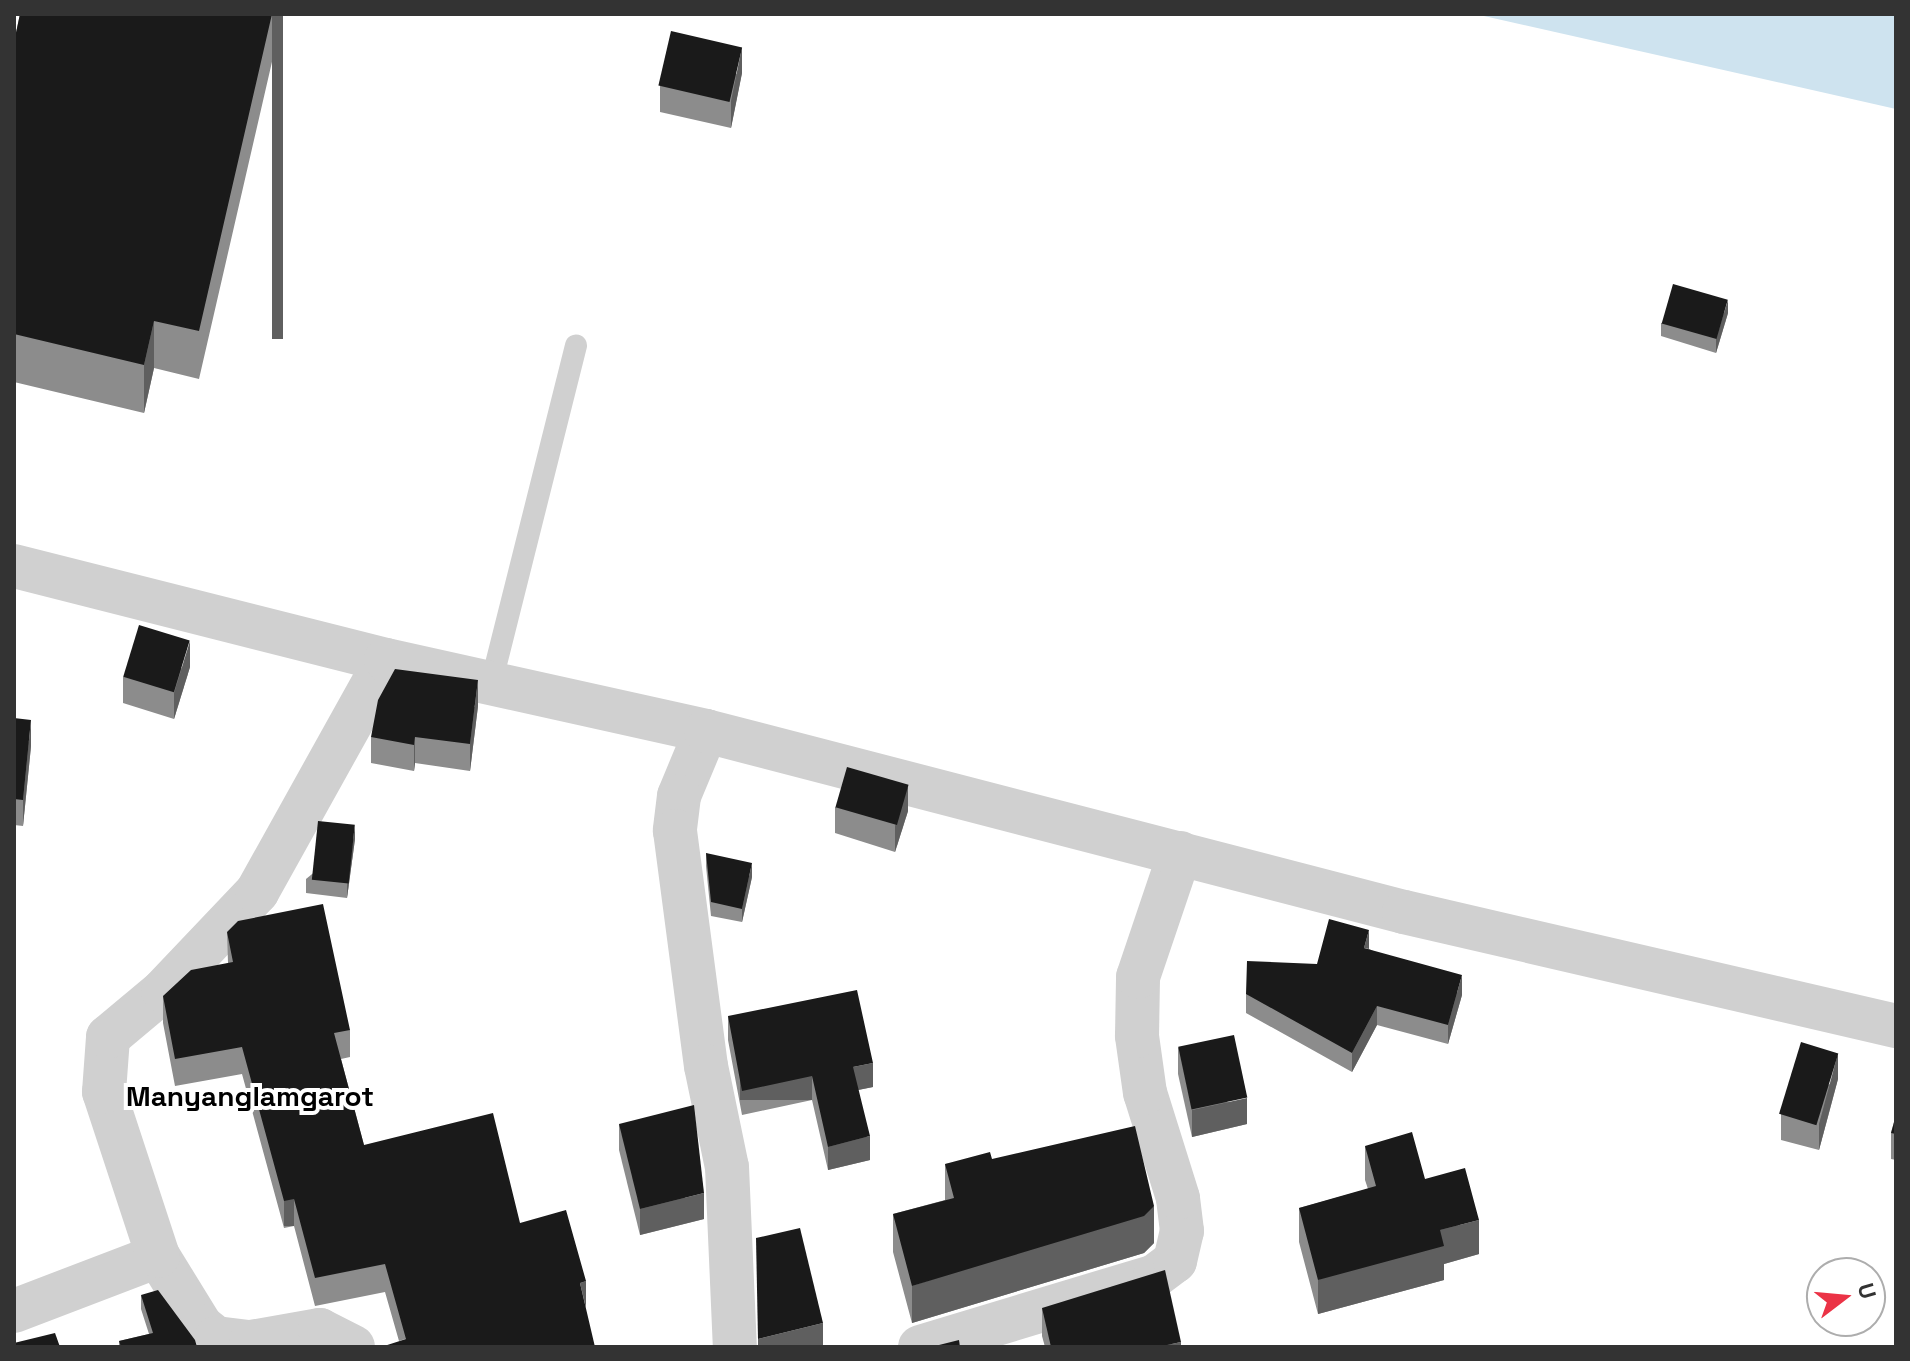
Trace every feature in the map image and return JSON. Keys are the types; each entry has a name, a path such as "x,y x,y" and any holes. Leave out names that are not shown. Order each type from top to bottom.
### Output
{"street":[{"path":"14,566 386,660 706,731 1404,912 1896,1026"},
{"path":"353,1347 320,1330 251,1342 216,1338 201,1326 158,1256 104,1092 108,1037 163,991 257,892 386,660"},
{"path":"706,731 679,796 675,831 704,1051 727,1167 735,1347"},
{"path":"920,1347 1143,1280 1175,1261 1182,1231 1178,1198 1145,1093 1137,1036 1138,977 1180,853"},
{"path":"14,1311 158,1256"}],"lane":[{"path":"491,684 576,346"}],"water":[{"path":"1475,14 1896,14 1896,109"}],"building":[{"path":"20,14 272,14 199,331 154,321 144,365 14,334 14,42"},
{"path":"671,31 742,47 730,102 658,86"},
{"path":"1673,284 1728,300 1716,339 1662,323"},
{"path":"139,625 190,640 174,692 123,677"},
{"path":"395,669 478,680 470,744 415,737 414,745 371,737 378,700"},
{"path":"14,718 31,720 23,800 14,799"},
{"path":"847,767 909,785 897,825 835,807"},
{"path":"318,821 355,825 349,884 312,880"},
{"path":"706,853 752,863 742,909 711,902"},
{"path":"323,904 350,1030 334,1033 364,1145 493,1113 520,1223 566,1210 586,1281 580,1283 595,1347 381,1347 406,1339 385,1264 315,1278 294,1199 284,1201 242,1047 175,1059 163,996 191,970 233,962 227,932 238,921"},
{"path":"1329,919 1369,930 1364,948 1462,975 1448,1025 1377,1006 1352,1053 1246,994 1247,961 1317,964"},
{"path":"857,990 873,1063 853,1067 870,1136 828,1147 812,1076 742,1091 728,1016"},
{"path":"1234,1035 1247,1098 1192,1109 1178,1047"},
{"path":"1801,1042 1838,1053 1816,1125 1779,1114"},
{"path":"694,1105 704,1193 640,1209 619,1124"},
{"path":"1896,1115 1896,1134 1891,1133"},
{"path":"1135,1126 1154,1206 1144,1216 912,1286 893,1214 954,1198 945,1164 990,1152 992,1159"},
{"path":"1412,1132 1425,1179 1465,1168 1479,1220 1440,1230 1444,1246 1318,1280 1299,1208 1376,1186 1365,1146"},
{"path":"800,1228 823,1323 758,1339 756,1238"},
{"path":"1165,1270 1181,1342 1158,1347 1051,1347 1042,1308"},
{"path":"158,1290 197,1347 121,1347 119,1341 153,1333 141,1295"},
{"path":"55,1333 60,1347 14,1347 14,1343"},
{"path":"959,1340 960,1347 931,1347"}],"district":[{"name":"Manyanglamgarot","path":"250,1096"}]}
